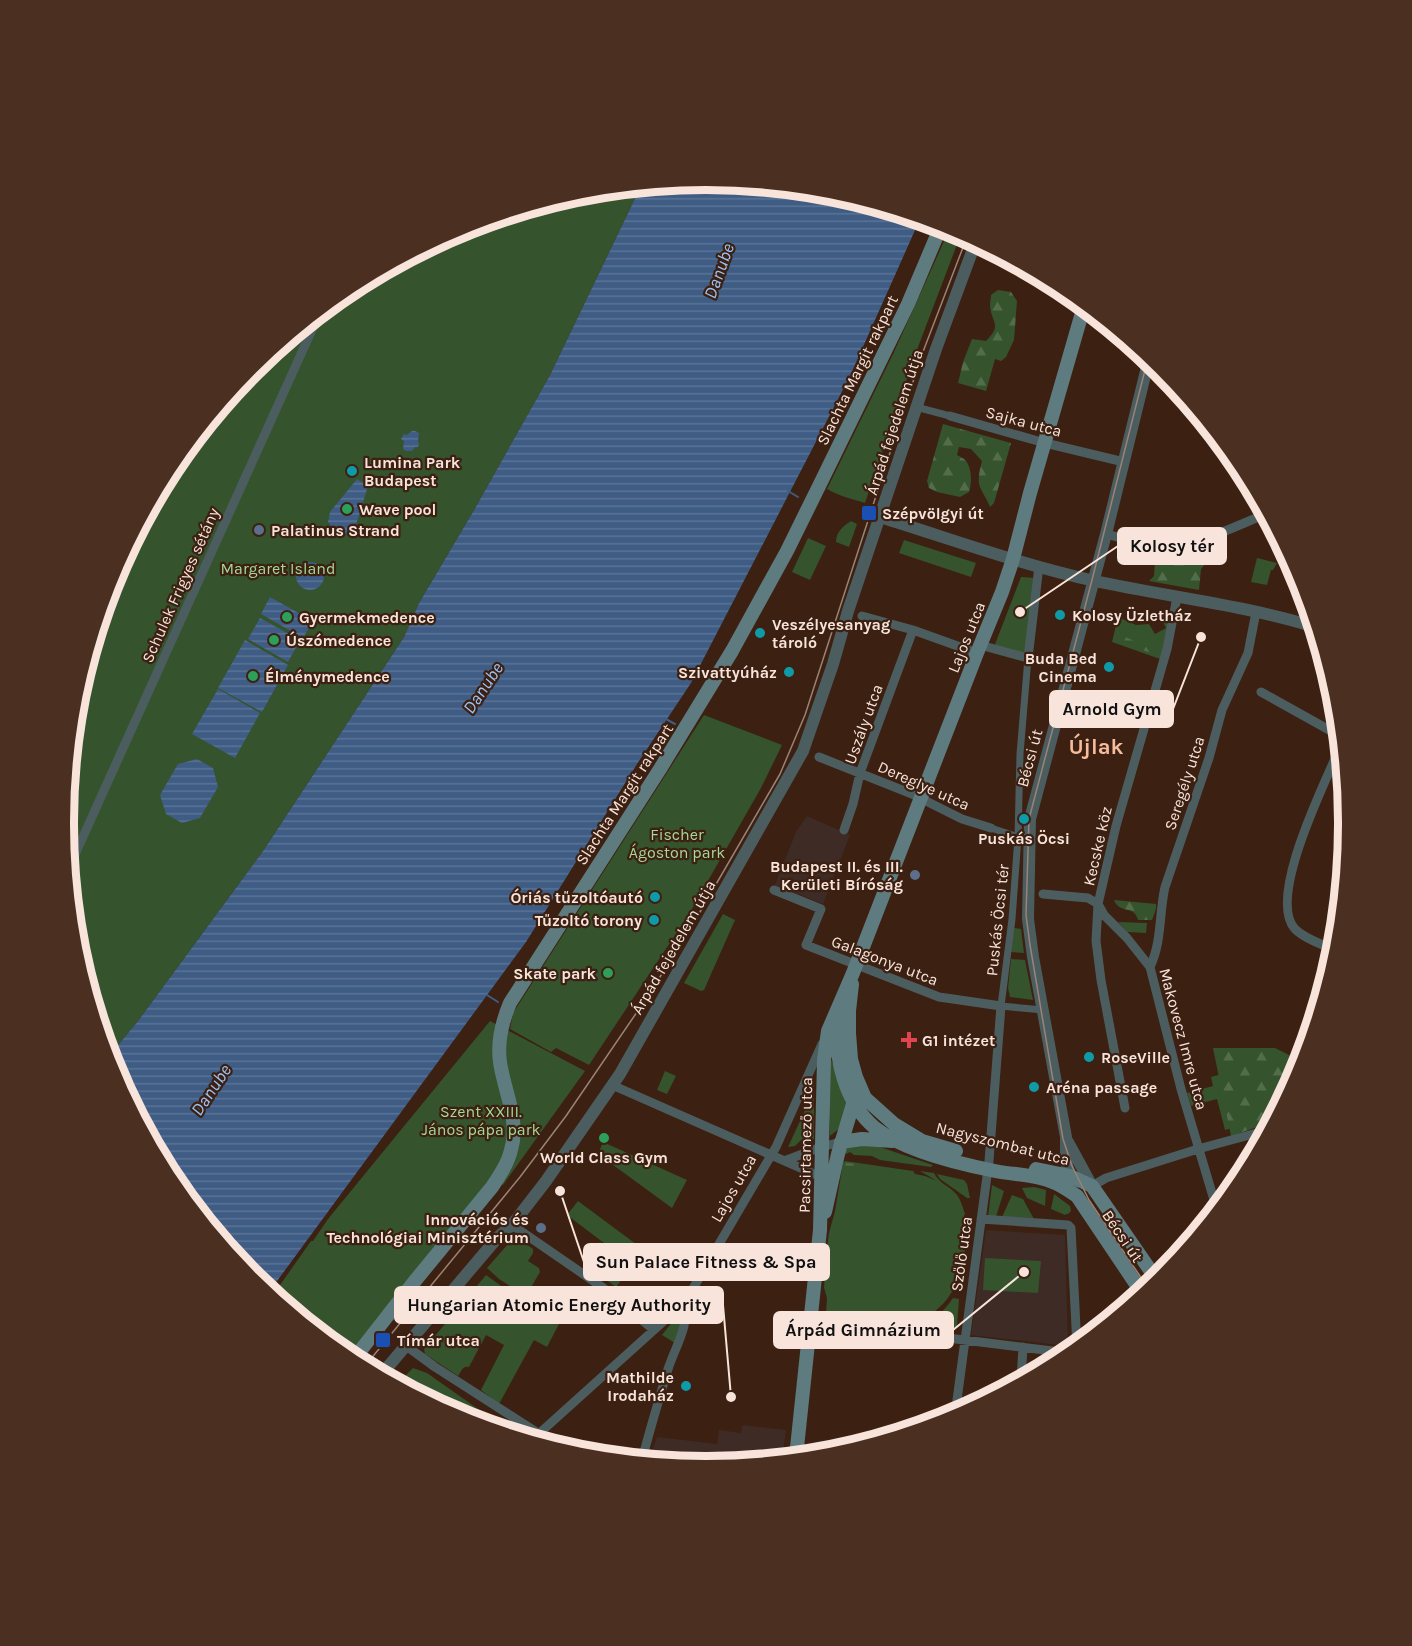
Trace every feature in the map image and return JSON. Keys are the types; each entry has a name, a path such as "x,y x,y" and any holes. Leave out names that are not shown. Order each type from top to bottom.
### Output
{"main road":[{"name":"Slachta Margit rakpart","path":"359,1352 501,1173 509,1157 513,1141 511,1102 500,1064 499,1047 504,1018 510,1003 660,769 732,651 828,470 908,304 937,235"},
{"name":"Lajos utca","path":"824,1060 828,1031 855,969 1002,592 1082,314"},
{"name":"Lajos utca","path":"855,969 849,1011 849,1033 851,1059 856,1077"},
{"name":"Nagyszombat utca","path":"842,999 837,1021 837,1047 840,1064 854,1103 875,1128 918,1150 1047,1180 1064,1187 1077,1196"},
{"name":"Pacsirtamező utca","path":"797,1449 820,1230 824,1060"},
{"name":"Nagyszombat utca","path":"856,1077 865,1098 894,1124 922,1141 988,1165 1056,1172 1068,1169 1092,1186"},
{"name":"Pacsirtamező utca","path":"820,1230 843,1136 854,1103 856,1077"},
{"name":"Nagyszombat utca","path":"843,1136 897,1141"},
{"name":"Bécsi út","path":"1092,1186 1151,1272"},
{"name":"Bécsi út","path":"1077,1196 1137,1285"}],"street":[{"name":"Árpád fejedelem útja","path":"386,1369 498,1237 512,1225 612,1085 803,751 834,664 848,612 916,406 972,250"},
{"name":"Schulek Frigyes sétány","path":"75,855 313,328"},
{"name":"Bécsi út","path":"1077,1196 1068,1169 1065,1137 1028,919 1030,819 1106,534 1146,370"},
{"name":"Sajka utca","path":"916,406 1045,443 1124,462"},
{"path":"1106,534 1171,546 1199,540 1259,516"},
{"path":"880,517 1013,559 1094,580 1256,612 1306,625"},
{"path":"862,616 978,649 1028,658 1040,566"},
{"name":"Kecske köz","path":"1125,1108 1101,980 1096,941 1098,904 1116,826 1167,649 1178,597"},
{"name":"Seregély utca","path":"1150,967 1157,950 1166,887 1209,758 1222,710 1248,653 1256,612"},
{"name":"Uszály utca","path":"844,830 860,773 913,630"},
{"name":"Puskás Öcsi tér","path":"1001,1006 1012,919 1018,837 1020,754 1028,658"},
{"path":"1261,692 1331,731"},
{"name":"Dereglye utca","path":"819,757 962,819 1018,837"},
{"path":"1326,946 1308,938 1294,928 1288,914 1287,899 1295,856 1335,759"},
{"name":"Galagonya utca","path":"774,890 821,909 806,945 855,969 939,997 1043,1011"},
{"path":"1042,894 1088,898 1098,904"},
{"name":"Makovecz Imre utca","path":"1098,904 1104,915 1127,938 1150,967 1181,1089 1214,1200"},
{"name":"Szőlő utca","path":"956,1403 988,1165 1001,1006"},
{"name":"Lajos utca","path":"539,1433 685,1302 771,1156 828,1031"},
{"path":"612,1085 821,1177"},
{"name":"Nagyszombat utca","path":"784,1161 843,1136"},
{"path":"1092,1186 1106,1178 1198,1149 1256,1136"},
{"name":"Bécsi út","path":"1065,1137 1092,1186"},
{"path":"981,1219 1068,1225 1071,1228 1076,1335"},
{"path":"512,1225 602,1287 654,1330"},
{"path":"644,1452 669,1368 685,1326 687,1314 685,1302"},
{"path":"811,1324 1054,1351"},
{"path":"405,1345 526,1429"},
{"path":"1022,1371 1023,1347"}],"shaded area":[{"path":"807,816 850,835 823,904 775,885 796,832"},
{"path":"986,1230 1065,1235 1068,1341 1062,1345 971,1335"},
{"path":"742,1425 786,1430 783,1451 706,1456 652,1453 657,1437 717,1444 719,1430 741,1433"}],"green space":[{"name":"Margaret Island","path":"637,195 550,375 419,603 404,637 263,851 138,1021 115,1048 95,987 79,906 75,864 75,782 79,740 95,659 122,581 158,507 204,438 230,406 289,347 355,297 426,256 503,224 583,203"},
{"path":"945,238 957,243 915,355 865,503 827,489 894,352"},
{"path":"998,290 1011,292 1017,301 1014,340 1006,357 1001,361 995,359 986,391 958,383 972,339 986,341 994,331 995,323 990,303 991,295"},
{"path":"943,424 1011,443 994,503 990,507 979,484 982,461 971,449 959,447 957,455 968,464 971,480 969,492 960,497 929,488 927,481"},
{"path":"851,521 857,524 849,547 836,542 840,530"},
{"path":"808,538 826,546 810,580 792,572"},
{"path":"904,540 976,563 971,577 899,553"},
{"path":"1201,547 1207,562 1201,569 1199,590 1149,581 1154,576 1155,560 1163,554"},
{"path":"1257,558 1277,563 1271,570 1267,585 1251,582"},
{"path":"1021,577 1036,578 1027,652 1022,655 994,647"},
{"path":"1173,609 1165,652 1160,659 1112,642 1118,617 1136,625 1149,624 1155,634 1166,628 1162,620"},
{"path":"1117,633 1151,649 1155,654 1114,641"},
{"name":"Fischer Ágoston park","path":"704,715 782,745 761,788 689,914 589,1065 556,1048 551,1052 510,1029 513,1013"},
{"path":"1114,900 1156,904 1156,909 1152,920 1138,920 1133,912 1120,907"},
{"path":"723,914 735,920 704,990 701,991 684,983"},
{"path":"1118,922 1147,923 1146,933 1127,932"},
{"path":"1014,928 1021,929 1024,953 1011,952"},
{"path":"1011,959 1025,960 1033,1000 1010,997 1008,988"},
{"name":"Szent XXIII. János pápa park","path":"490,1021 585,1071 503,1185 491,1178 355,1349 321,1325 278,1288 328,1219"},
{"path":"1213,1048 1275,1048 1294,1056 1261,1126 1231,1136"},
{"path":"830,1060 847,1105 840,1128 830,1136 828,1062"},
{"path":"1251,1066 1264,1119 1225,1130 1217,1099 1191,1106 1187,1093 1213,1086 1211,1077"},
{"path":"665,1071 676,1076 667,1094 657,1090"},
{"path":"811,1083 814,1083 814,1139 801,1140 795,1146 788,1147 812,1095 807,1092"},
{"path":"603,1142 687,1180 672,1208 598,1154"},
{"path":"850,1146 877,1146 933,1165 931,1167 880,1160 872,1156 854,1155 850,1152 846,1154"},
{"path":"845,1161 913,1171 915,1174 937,1181 920,1171 934,1173 960,1199 965,1214 966,1232 960,1274 942,1305 922,1320 894,1330 877,1330 855,1326 826,1314 827,1298 824,1288 826,1255"},
{"path":"846,1163 865,1165 865,1169 846,1188 841,1187"},
{"path":"937,1174 964,1180 970,1198 940,1179"},
{"path":"992,1185 1004,1191 996,1217 988,1217"},
{"path":"1034,1187 1046,1190 1045,1206 1027,1198 1022,1188"},
{"path":"1054,1194 1070,1206 1071,1211 1068,1214 1065,1215 1051,1209"},
{"path":"1012,1195 1023,1199 1034,1219 1002,1217"},
{"path":"578,1201 644,1250 633,1265 567,1215"},
{"path":"515,1236 533,1249 528,1261 539,1268 540,1272 526,1296 499,1279 487,1268"},
{"path":"600,1242 632,1266 616,1287 584,1263"},
{"path":"985,1258 1041,1261 1038,1293 983,1290"},
{"path":"486,1275 559,1324 547,1347 534,1340 499,1404 481,1390 504,1345 486,1335 469,1367 463,1368 458,1376 425,1354 424,1349"},
{"path":"953,1298 959,1299 957,1326 954,1328 921,1325 939,1314"},
{"path":"681,1311 684,1314 675,1343 662,1335"},
{"path":"413,1368 427,1373 488,1416 426,1390 403,1378"}],"water":[{"name":"Danube","path":"706,190 789,196 870,212 916,227 850,376 691,683 637,764 526,942 274,1285 230,1240 180,1174 139,1103 115,1048 138,1021 263,851 404,637 419,603 550,375 637,195"},
{"path":"412,431 419,433 419,444 412,451 406,451 403,449 404,441 401,439 404,434 407,435"},
{"name":"Wave pool","path":"357,479 368,486 357,522 353,529 345,534 333,528 328,522 330,512"},
{"path":"310,562 320,566 324,576 320,586 310,590 300,586 296,576 300,566"},
{"name":"Gyermekmedence","path":"270,597 313,621 303,638 261,614"},
{"name":"Úszómedence","path":"260,618 300,640 288,662 248,639"},
{"name":"Élménymedence","path":"245,640 288,665 262,712 218,688"},
{"path":"218,689 260,713 235,758 192,734"},
{"path":"197,759 213,768 218,787 200,818 182,823 166,814 160,795 178,764"}],"waterway":[{"path":"788,491 798,497"},
{"path":"664,718 675,724"},
{"path":"487,995 498,1002"}],"tram line":[{"path":"371,1359 520,1177 566,1116 650,993 780,774 805,715 921,357 964,246"},
{"path":"1143,1280 1089,1200 1072,1166 1063,1139 1026,915 1029,819 1145,369"}],"place":[{"name":"Lumina Park Budapest","path":"352,471"},
{"name":"Wave pool","path":"347,509"},
{"name":"Szépvölgyi út","path":"869,513"},
{"name":"Palatinus Strand","path":"259,530"},
{"name":"Kolosy tér","path":"1020,612"},
{"name":"Kolosy Üzletház","path":"1060,615"},
{"name":"Gyermekmedence","path":"287,617"},
{"name":"Veszélyesanyag tároló","path":"760,633"},
{"name":"Arnold Gym","path":"1201,637"},
{"name":"Úszómedence","path":"274,640"},
{"name":"Buda Bed Cinema","path":"1109,667"},
{"name":"Szivattyúház","path":"789,672"},
{"name":"Élménymedence","path":"253,676"},
{"name":"Puskás Öcsi","path":"1024,819"},
{"name":"Budapest II. és III. Kerületi Bíróság","path":"915,875"},
{"name":"Óriás tűzoltóautó","path":"655,897"},
{"name":"Tűzoltó torony","path":"654,920"},
{"name":"Skate park","path":"608,973"},
{"name":"G1 intézet","path":"909,1040"},
{"name":"RoseVille","path":"1089,1057"},
{"name":"Aréna passage","path":"1034,1087"},
{"name":"World Class Gym","path":"604,1138"},
{"name":"Sun Palace Fitness & Spa","path":"560,1191"},
{"name":"Innovációs és Technológiai Minisztérium","path":"541,1228"},
{"name":"Árpád Gimnázium","path":"1024,1272"},
{"name":"Tímár utca","path":"383,1340"},
{"name":"Mathilde Irodaház","path":"686,1386"},
{"name":"Hungarian Atomic Energy Authority","path":"731,1397"}],"district":[{"name":"Újlak","path":"1096,746"}]}
